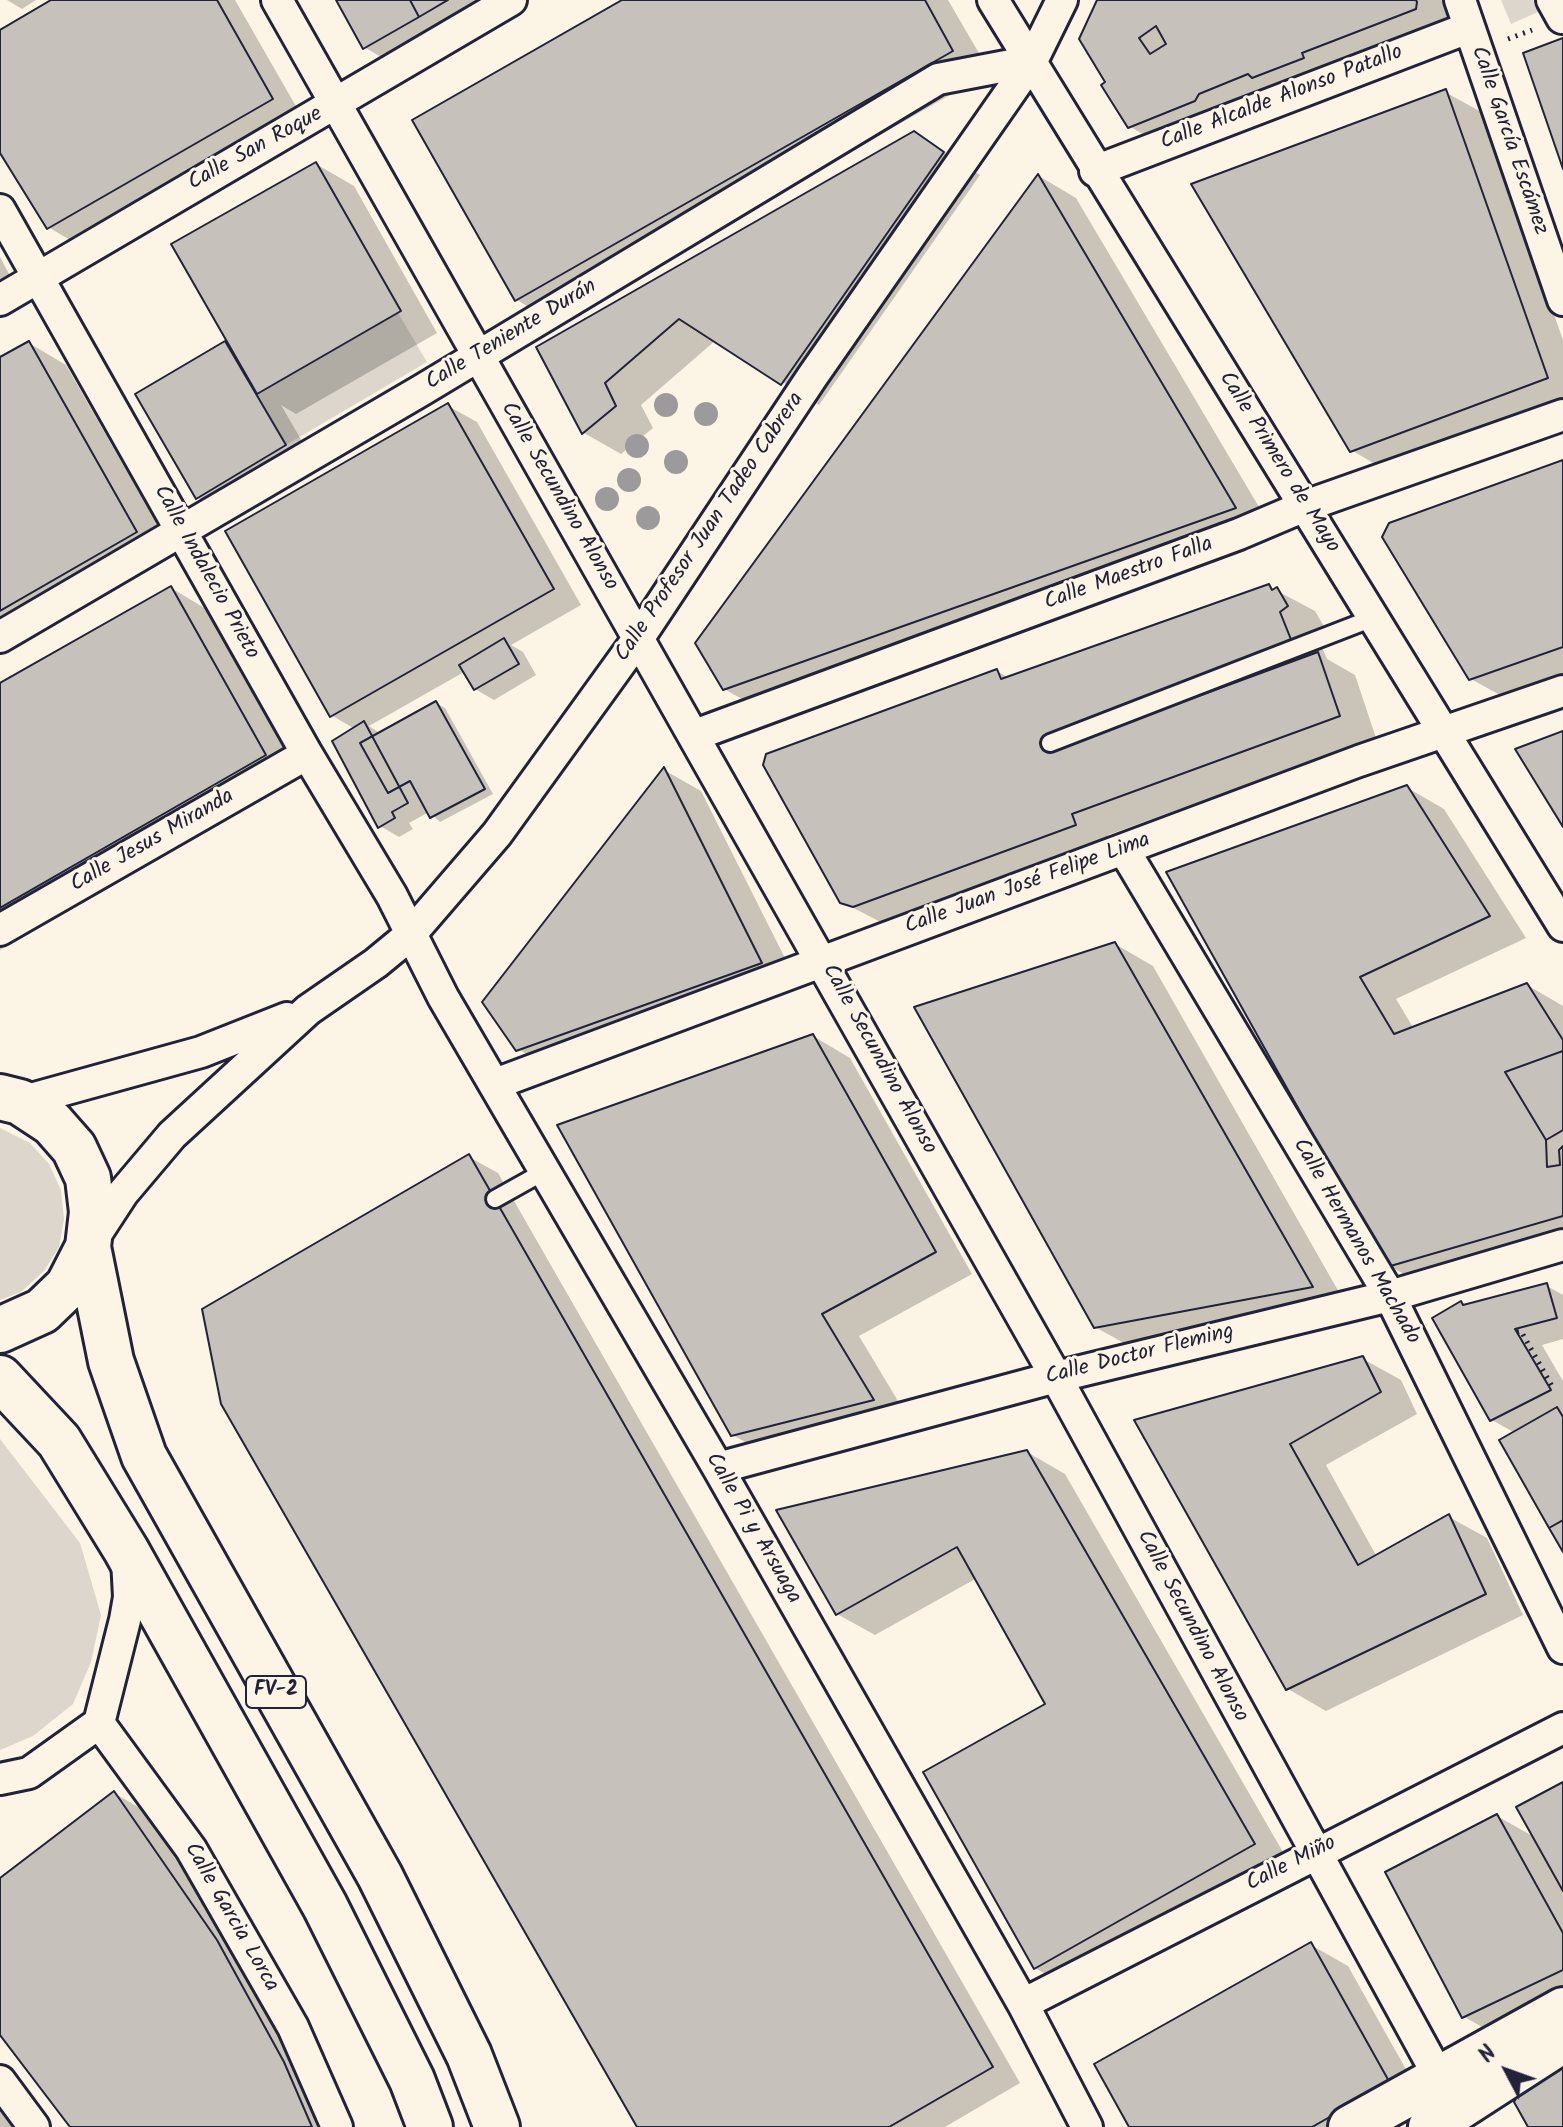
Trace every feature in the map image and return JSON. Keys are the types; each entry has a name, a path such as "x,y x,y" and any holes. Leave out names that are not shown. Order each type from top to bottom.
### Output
{"main road":[{"path":"0,1330 42,1311 68,1286 88,1247 92,1212 88,1178 74,1148 52,1123 7,1098"},
{"name":"FV-2","path":"88,1247 111,1361 144,1456 380,1876 469,2055 497,2127"},
{"name":"FV-2","path":"0,1378 59,1441 126,1550 325,1906 412,2080 430,2127"},
{"path":"1448,2111 1563,2009"},
{"path":"1350,2127 1448,2111 1563,2041"}],"street":[{"name":"Calle Secundino Alonso","path":"277,0 477,356 640,636 647,656 695,735 1056,1377 1314,1853 1448,2111"},
{"name":"Calle San Roque","path":"0,300 268,140 337,105 511,0"},
{"name":"Calle Primero de Mayo","path":"993,0 1095,171 1563,926"},
{"name":"Calle Profesor Juan Tadeo Cabrera","path":"88,1247 123,1193 172,1135 308,1010 376,963 410,935 497,834 640,636 812,377 1032,61 1062,0"},
{"name":"Calle Alcalde Alonso Patallo","path":"1095,171 1464,14"},
{"name":"Calle García Escámez","path":"1464,14 1563,300"},
{"name":"Calle Teniente Durán","path":"0,637 938,79 1032,61"},
{"name":"Calle Indalecio Prieto","path":"0,210 307,754 392,896 410,935"},
{"name":"Calle Maestro Falla","path":"695,735 1239,534 1370,482 1563,415"},
{"name":"Calle Juan José Felipe Lima","path":"495,1084 1387,751 1563,691"},
{"name":"Calle Jesus Miranda","path":"0,930 307,754"},
{"name":"Calle Hermanos Machado","path":"1124,850 1390,1296 1563,1648"},
{"name":"Calle Pi y Arsuaga","path":"410,935 1023,2004 1087,2127"},
{"name":"Calle Profesor Juan Tadeo Cabrera","path":"7,1098 201,1052 308,1010"},
{"name":"Calle Doctor Fleming","path":"718,1468 1056,1377 1390,1296 1563,1245"},
{"path":"0,1800 14,1776 99,1723 129,1597 126,1550"},
{"name":"Calle Garcia Lorca","path":"99,1723 191,1849 293,2027 337,2127"},
{"name":"Calle Miño","path":"1023,2004 1563,1728"},
{"path":"0,2081 34,2127"}],"lane":[{"path":"1050,743 1373,618"},
{"path":"495,1199 545,1171"}],"path":[{"path":"1529,1329 1519,1332 1553,1388"}],"shaded area":[{"path":"1501,0 1533,0 1538,12 1511,24"},
{"path":"397,311 427,362 286,445 257,394"},
{"path":"0,1128 30,1143 49,1164 61,1190 64,1219 59,1247 44,1271 21,1292 0,1300"},
{"path":"0,1439 80,1543 101,1615 91,1662 73,1704 33,1736 0,1750"}],"building":[{"path":"51,0 217,0 273,99 47,229 0,153 0,30"},
{"path":"336,0 410,0 419,17 363,49"},
{"path":"410,0 448,0 419,17"},
{"path":"622,0 925,0 953,51 515,301 412,120"},
{"path":"1097,0 1417,2 1416,9 1302,53 1304,58 1252,78 1248,74 1199,94 1195,101 1128,128 1101,85 1105,82 1079,39","holes":["1156,26 1166,44 1150,54 1139,38"]},
{"path":"1563,38 1563,169 1523,53"},
{"path":"1446,89 1548,378 1350,452 1191,184"},
{"path":"914,131 944,152 781,385 679,319 605,383 616,406 582,434 536,347"},
{"path":"316,162 401,311 257,394 171,244"},
{"path":"1038,174 1236,508 723,690 695,643"},
{"path":"29,341 137,532 0,611 0,357"},
{"path":"225,341 286,445 196,499 135,394"},
{"path":"448,403 554,589 330,717 225,531"},
{"path":"1563,460 1563,647 1469,680 1382,537 1389,523"},
{"path":"1269,584 1272,590 1277,587 1288,606 1280,612 1292,642 1044,736 1049,751 1318,652 1340,716 1072,814 1076,825 853,907 840,903 763,765 766,754 997,669 1001,679"},
{"path":"171,586 266,755 0,908 0,683"},
{"path":"504,638 519,664 474,690 459,665"},
{"path":"436,701 485,789 430,818 410,781 388,793 360,743"},
{"path":"364,721 408,803 392,812 395,818 378,828 332,741"},
{"path":"1563,731 1563,827 1515,749"},
{"path":"664,767 762,963 516,1051 482,1002"},
{"path":"1407,785 1490,916 1360,977 1394,1034 1527,983 1563,1040 1563,1051 1505,1072 1546,1140 1547,1167 1560,1165 1559,1150 1563,1146 1563,1216 1387,1267 1166,872"},
{"path":"1115,942 1313,1287 1094,1328 914,1007"},
{"path":"813,1034 936,1252 822,1314 874,1400 731,1436 557,1125"},
{"path":"1563,1051 1563,1130 1546,1140 1505,1072"},
{"path":"469,1154 993,2067 889,2127 637,2127 221,1404 202,1309"},
{"path":"1547,1283 1557,1318 1515,1329 1551,1390 1490,1421 1432,1318 1461,1301 1463,1305"},
{"path":"1363,1356 1381,1392 1290,1444 1358,1565 1449,1514 1486,1594 1286,1690 1134,1420"},
{"path":"1557,1407 1563,1417 1563,1520 1549,1528 1499,1440"},
{"path":"1027,1450 1255,1844 1034,1969 923,1772 1045,1704 957,1547 836,1615 776,1510"},
{"path":"1563,1520 1563,1552 1549,1528"},
{"path":"1563,1782 1563,1891 1516,1807"},
{"path":"114,1791 217,1940 284,2062 312,2127 70,2127 0,2035 0,1878"},
{"path":"1497,1814 1563,1933 1563,1970 1462,2018 1385,1872"},
{"path":"1311,1942 1390,2083 1312,2127 1129,2127 1094,2064"},
{"path":"1563,2063 1563,2127 1528,2127 1514,2102 1522,2085"}]}
